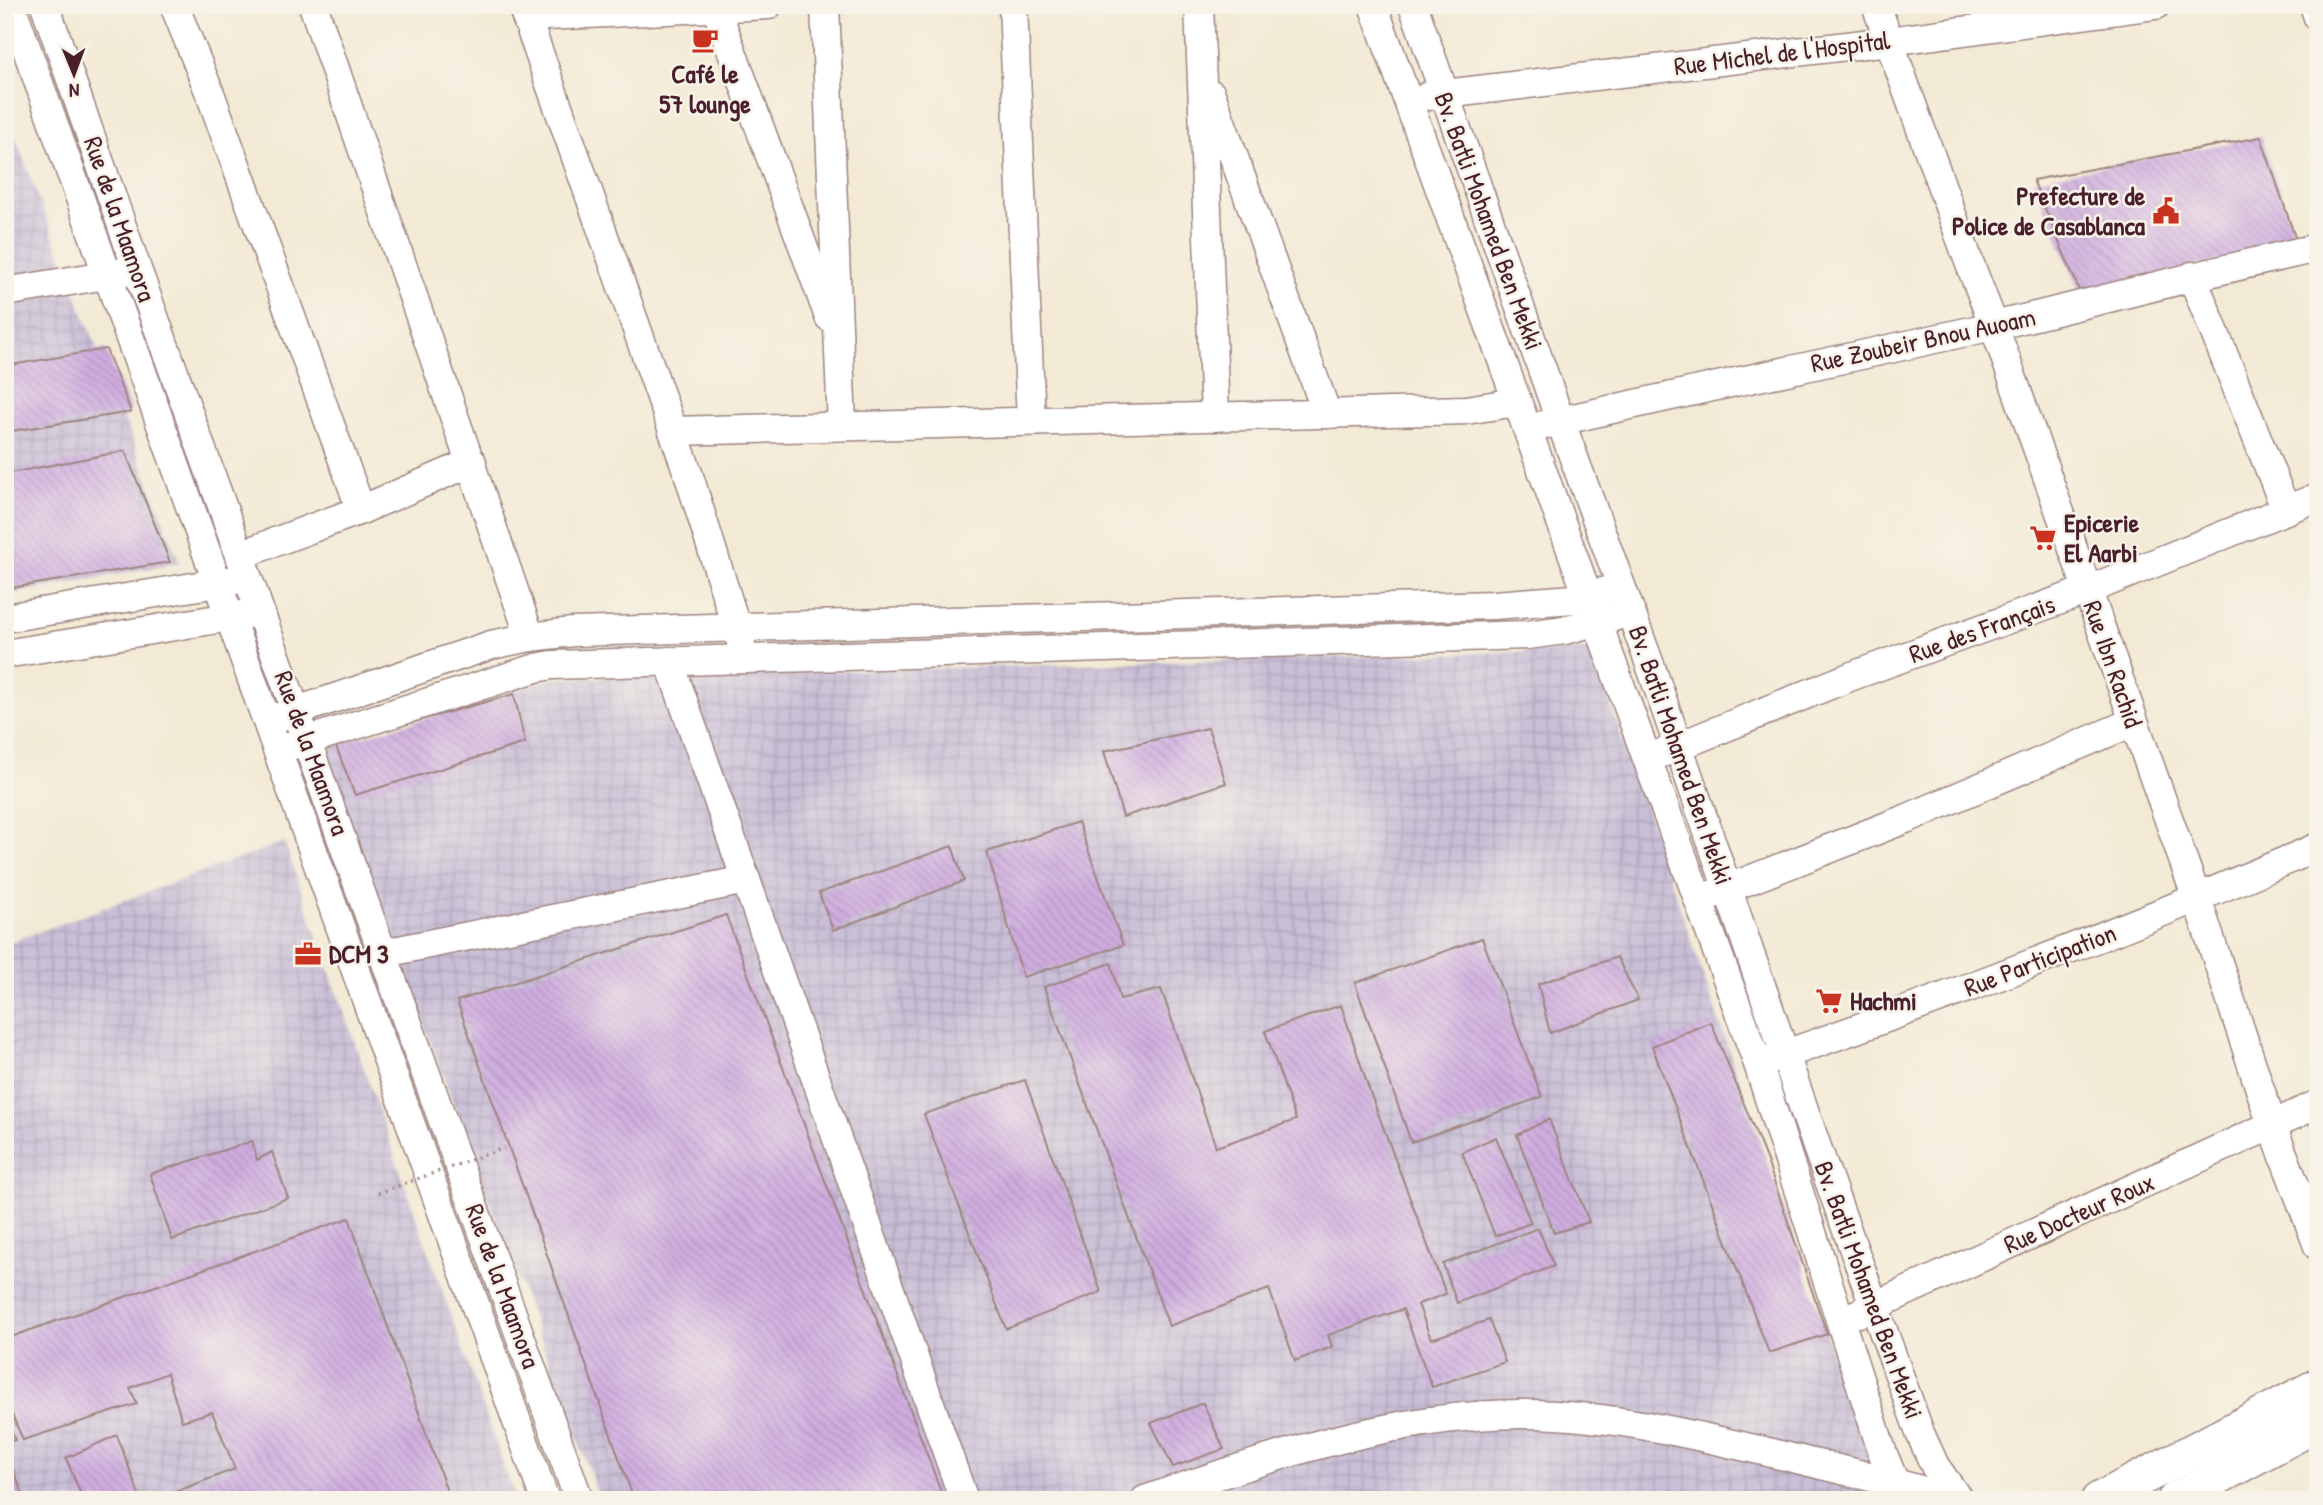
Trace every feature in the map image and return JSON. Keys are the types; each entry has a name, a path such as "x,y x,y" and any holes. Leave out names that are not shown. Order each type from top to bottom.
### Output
{"main road":[{"path":"2099,1500 2318,1386"},
{"path":"2175,1500 2318,1423"}],"street":[{"name":"Rue de la Maamora","path":"11,5 545,1500"},
{"name":"Rue de la Maamora","path":"45,5 137,269 579,1500"},
{"path":"174,5 211,96 361,510"},
{"path":"313,5 530,637"},
{"path":"746,659 673,431 524,11 768,5"},
{"path":"825,5 842,426"},
{"path":"1013,5 1031,421"},
{"path":"1199,5 1215,417"},
{"name":"Bv. Batli Mohamed Ben Mekki","path":"1373,5 1758,1064 1880,1445 1898,1490"},
{"name":"Bv. Batli Mohamed Ben Mekki","path":"1413,5 1560,421 1627,599 1928,1453 1957,1500"},
{"name":"Rue Ibn Rachid","path":"1875,5 1994,326 2197,899 2272,1125 2318,1246"},
{"name":"Rue Michel de l'Hospital","path":"1408,100 1444,93 1889,41 2156,5"},
{"path":"2314,5 2318,17"},
{"path":"716,8 839,343"},
{"path":"1201,67 1327,414"},
{"name":"Rue Zoubeir Bnou Auoam","path":"1526,428 1994,326 2192,276 2318,248"},
{"path":"1473,280 1506,267"},
{"path":"5,292 137,269"},
{"path":"2192,276 2286,510"},
{"path":"673,431 1466,410 1517,402"},
{"path":"5,618 217,583 361,510 472,462"},
{"name":"Rue des Français","path":"1646,759 1852,676 2088,590 2318,497"},
{"path":"267,721 491,645 573,632 1479,605 1551,602 1588,595 1627,599"},
{"path":"277,751 536,668 562,664 1527,635 1565,631 1598,623 1627,599"},
{"path":"5,654 261,612"},
{"path":"669,661 964,1500"},
{"path":"1699,900 1908,818 2133,722"},
{"name":"Rue Participation","path":"1758,1064 1996,977 2197,899 2318,847"},
{"path":"384,953 746,880"},
{"name":"Rue Docteur Roux","path":"1840,1321 2318,1104"},
{"path":"504,1388 535,1377"},
{"path":"1145,1500 1280,1454 1367,1434 1444,1419 1524,1414 1600,1417 1667,1428 1898,1490 1957,1500"}],"path":[{"path":"378,1193 503,1148"}],"shaded area":[{"path":"5,111 180,563 5,595"},
{"path":"1592,650 1845,1390 1889,1500 600,1500 323,751 551,679"},
{"path":"284,842 516,1500 5,1500 5,944"}],"building":[{"name":"Prefecture de Police de Casablanca","path":"2261,137 2297,243 2080,292 2033,180"},
{"path":"106,349 131,412 5,432 5,366"},
{"path":"125,451 170,562 5,589 5,474"},
{"path":"514,694 525,743 355,795 335,744"},
{"path":"1208,728 1226,783 1123,817 1104,751"},
{"path":"1078,822 1123,945 1023,977 987,852"},
{"path":"952,846 964,881 833,930 819,893"},
{"path":"726,915 944,1500 634,1500 457,1001"},
{"path":"1482,938 1542,1097 1411,1142 1355,983"},
{"path":"1617,957 1638,1000 1550,1033 1538,984"},
{"path":"1111,963 1120,999 1161,989 1216,1147 1296,1120 1265,1031 1341,1005 1371,1095 1446,1294 1418,1304 1431,1339 1489,1320 1505,1362 1432,1387 1403,1309 1328,1335 1332,1347 1295,1361 1269,1289 1169,1326 1044,987"},
{"path":"1711,1022 1767,1161 1827,1334 1769,1353 1652,1046"},
{"path":"1025,1080 1101,1292 1006,1329 924,1114"},
{"path":"1549,1119 1589,1222 1554,1233 1517,1135"},
{"path":"1496,1137 1531,1223 1495,1236 1462,1152"},
{"path":"252,1141 257,1160 272,1152 288,1198 172,1240 150,1174"},
{"path":"349,1218 450,1500 154,1500 235,1469 212,1412 182,1421 167,1373 130,1388 137,1404 23,1440 5,1398 5,1339"},
{"path":"1538,1228 1554,1266 1457,1303 1443,1264"},
{"path":"1203,1403 1224,1449 1173,1467 1151,1423"},
{"path":"5,1416 15,1440 5,1443"},
{"path":"117,1435 141,1500 83,1500 66,1458"},
{"path":"12,1466 25,1500 5,1500 5,1469"}],"place":[{"name":"Café le 57 lounge","path":"705,40"},
{"name":"Prefecture de Police de Casablanca","path":"2166,211"},
{"name":"Epicerie El Aarbi","path":"2043,538"},
{"name":"DCM 3","path":"308,954"},
{"name":"Hachmi","path":"1829,1001"}]}
